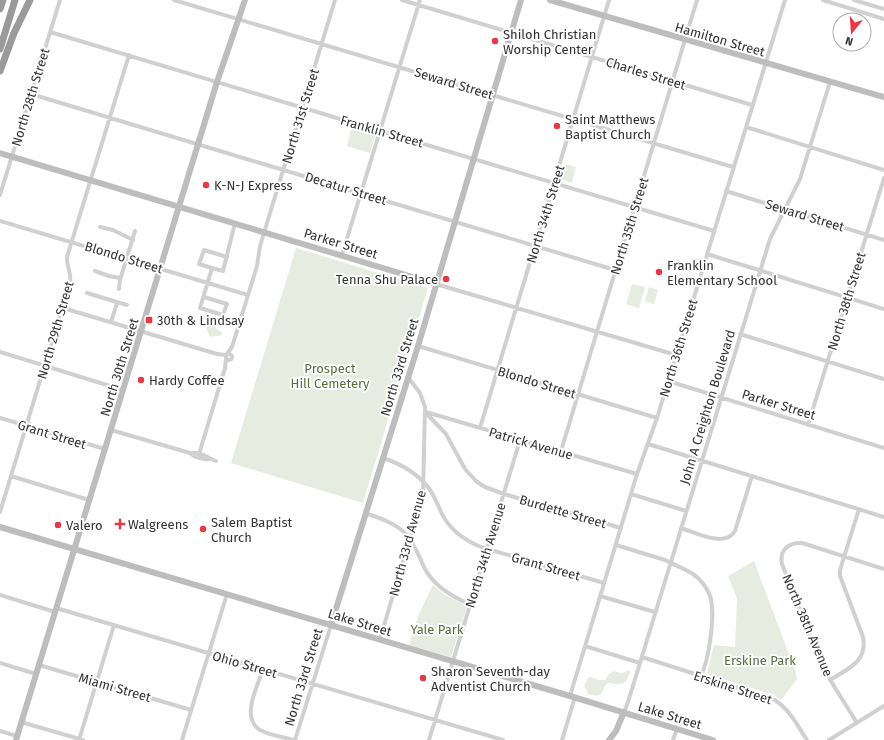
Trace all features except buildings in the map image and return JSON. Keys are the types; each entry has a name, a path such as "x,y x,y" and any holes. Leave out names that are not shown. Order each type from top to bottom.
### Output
{"highway":[{"path":"0,9 3,0"},
{"path":"0,49 15,0"},
{"path":"0,71 30,0"}],"main road":[{"name":"North 30th Street","path":"16,738 142,332 217,82 245,0"},
{"name":"North 33rd Street","path":"330,625 418,346 521,0"},
{"name":"Hamilton Street","path":"550,0 765,64 884,97"},
{"name":"Parker Street","path":"0,153 436,284"},
{"name":"Lake Street","path":"0,527 572,696 713,740"},
{"name":"John A Creighton Boulevard","path":"610,740 616,731 624,712"}],"street":[{"name":"North 28th Street","path":"0,195 60,0"},
{"name":"Seward Street","path":"174,0 733,167"},
{"name":"North 31st Street","path":"199,454 257,265 264,232 335,0"},
{"name":"Charles Street","path":"402,0 752,105"},
{"path":"342,255 420,0"},
{"name":"North 34th Street","path":"480,428 609,0"},
{"name":"North 35th Street","path":"561,452 697,0"},
{"name":"North 36th Street","path":"562,740 585,646 600,596 631,494 657,418 785,0"},
{"path":"823,0 884,19"},
{"path":"854,0 884,9"},
{"path":"858,11 861,2"},
{"name":"Franklin Street","path":"50,32 555,182 714,231"},
{"name":"North 29th Street","path":"0,512 71,280 67,262 72,242 129,55"},
{"name":"John A Creighton Boulevard","path":"624,712 772,233 800,179 830,82"},
{"name":"Decatur Street","path":"31,94 615,270"},
{"path":"746,127 884,170"},
{"name":"North 38th Street","path":"808,425 884,178"},
{"name":"Seward Street","path":"726,191 884,240"},
{"name":"Blondo Street","path":"0,221 248,294"},
{"path":"227,257 204,250 199,264 223,271 227,257 229,242 235,223"},
{"path":"100,227 113,230 132,240"},
{"path":"119,289 120,278 128,258 135,231"},
{"path":"707,254 884,310"},
{"path":"204,297 227,304 224,315 200,308 212,268"},
{"path":"95,271 120,278"},
{"name":"Parker Street","path":"436,284 676,355"},
{"path":"87,293 127,305"},
{"path":"111,322 117,303"},
{"path":"63,308 228,357"},
{"path":"740,334 884,379"},
{"name":"Blondo Street","path":"418,346 657,418"},
{"path":"0,352 123,390"},
{"name":"North 33rd Avenue","path":"380,639 423,494 424,402 420,393 408,377"},
{"name":"Parker Street","path":"668,381 884,448"},
{"name":"Patrick Avenue","path":"425,412 638,474"},
{"name":"Burdette Street","path":"425,412 446,434 460,463 470,475 485,487 504,494 621,528"},
{"name":"Grant Street","path":"0,418 105,449"},
{"path":"111,430 190,453 193,452 206,456 209,459"},
{"name":"North 34th Avenue","path":"429,740 520,440"},
{"path":"648,444 884,517"},
{"path":"190,453 192,456 216,461"},
{"name":"Grant Street","path":"382,458 406,468 424,482 432,492 444,518 452,529 468,541 487,549 604,583"},
{"path":"11,476 89,500"},
{"path":"681,528 720,540 731,537 735,531 752,476"},
{"path":"631,494 686,511"},
{"path":"830,680 856,663 864,648 863,637 841,580 840,570 859,509"},
{"path":"365,513 395,526 416,548 426,570 436,584 449,594 470,604"},
{"name":"North 38th Avenue","path":"845,556 802,543 794,543 788,546 782,555 782,564 819,660 857,723"},
{"name":"Burdette Street","path":"616,545 666,560 689,571 697,577 705,587 710,598 712,609 709,648 701,676"},
{"path":"845,556 884,569"},
{"path":"182,740 227,594"},
{"name":"Ohio Street","path":"0,595 114,625 503,740"},
{"path":"600,596 655,612"},
{"path":"21,722 80,740 114,625"},
{"name":"North 33rd Street","path":"294,740 330,625"},
{"path":"585,646 640,663"},
{"name":"Erskine Street","path":"642,657 766,696 778,702 789,713 807,740"},
{"path":"0,663 36,674"},
{"name":"Miami Street","path":"39,665 191,710"},
{"path":"263,669 251,706 251,719 261,730 294,740"},
{"path":"829,740 884,706"},
{"path":"673,740 677,729"},
{"path":"0,731 16,738"}],"green space":[{"path":"352,126 376,133 370,153 347,146"},
{"path":"565,164 576,167 572,183 561,179"},
{"name":"Prospect Hill Cemetery","path":"296,248 428,288 363,503 231,463"},
{"path":"632,284 645,287 639,308 626,304"},
{"path":"649,287 658,290 654,304 645,301"},
{"path":"208,323 213,325 223,334 210,337 206,328"},
{"name":"Erskine Park","path":"754,561 796,673 797,679 781,700 774,695 709,675 707,673 714,645 735,647 737,599 728,576"},
{"name":"Yale Park","path":"433,585 445,595 467,606 451,657 409,645 419,614"},
{"path":"628,670 630,672 625,682 622,684 608,683 600,695 597,696 588,694 584,686 588,678 591,677 599,680 605,680 609,674 614,671 621,673"}],"place":[{"name":"Shiloh Christian Worship Center","path":"495,41"},
{"name":"Saint Matthews Baptist Church","path":"557,126"},
{"name":"K-N-J Express","path":"206,185"},
{"name":"Franklin Elementary School","path":"659,272"},
{"name":"Tenna Shu Palace","path":"446,279"},
{"name":"30th & Lindsay","path":"149,320"},
{"name":"Hardy Coffee","path":"141,380"},
{"name":"Walgreens","path":"120,524"},
{"name":"Valero","path":"58,525"},
{"name":"Salem Baptist Church","path":"203,529"},
{"name":"Sharon Seventh-day Adventist Church","path":"423,678"}]}
